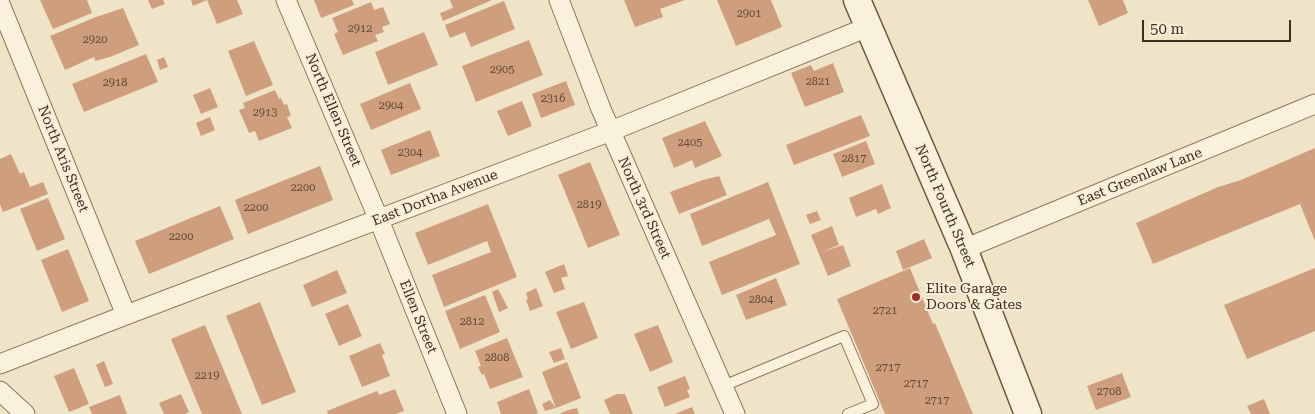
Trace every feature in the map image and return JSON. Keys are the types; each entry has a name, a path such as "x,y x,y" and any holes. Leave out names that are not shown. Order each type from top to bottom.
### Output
{"main road":[{"name":"North Fourth Street","path":"857,0 964,249 1028,414"}],"street":[{"name":"North Ellen Street","path":"286,0 379,220"},
{"name":"North 3rd Street","path":"559,0 611,131 735,414"},
{"name":"North Aris Street","path":"0,4 126,315"},
{"name":"East Dortha Avenue","path":"0,364 611,131 868,27"},
{"name":"East Greenlaw Lane","path":"964,249 1315,104"},
{"name":"Ellen Street","path":"379,220 457,414"},
{"path":"0,391 25,414"}],"lane":[{"path":"723,386 844,336 872,404 866,411 848,414"}],"building":[{"path":"40,0 87,0 92,13 53,29"},
{"path":"148,0 163,0 165,4 152,9"},
{"path":"191,0 207,0 193,6"},
{"path":"207,0 237,0 243,14 217,24"},
{"path":"314,0 352,0 354,5 321,18"},
{"path":"450,0 492,0 443,21 440,13 453,8"},
{"path":"624,0 685,0 660,9 663,17 635,27"},
{"path":"717,0 771,0 782,27 736,46"},
{"path":"1088,0 1123,0 1128,13 1099,26"},
{"path":"504,1 515,29 471,47 465,32 450,38 445,25"},
{"path":"371,2 374,10 383,7 390,24 382,27 384,32 375,35 378,41 343,55 334,34 338,32 332,18"},
{"path":"123,8 139,45 95,61 94,57 65,70 50,36"},
{"path":"424,32 438,65 388,85 375,52"},
{"path":"529,40 543,75 476,102 462,66"},
{"path":"254,41 273,85 246,96 228,51"},
{"path":"146,54 158,82 84,112 72,84"},
{"path":"164,57 168,67 160,70 157,60"},
{"path":"833,63 844,92 805,107 791,73 811,65 814,71"},
{"path":"566,81 575,105 541,118 532,94"},
{"path":"410,83 421,109 371,130 360,104"},
{"path":"210,88 218,107 201,114 193,95"},
{"path":"275,90 284,105 287,104 291,116 287,117 292,128 259,141 255,131 249,133 239,110 245,108 243,103"},
{"path":"522,101 532,126 508,136 497,111"},
{"path":"861,115 870,136 794,165 786,145"},
{"path":"210,117 215,130 201,136 196,123"},
{"path":"705,121 722,156 695,168 692,160 674,168 662,138"},
{"path":"430,130 440,156 391,175 381,150"},
{"path":"866,141 875,164 842,177 833,154"},
{"path":"1315,148 1315,241 1300,204 1153,264 1136,223 1218,187 1241,180"},
{"path":"11,154 20,174 24,172 30,187 43,182 48,194 3,212 0,204 0,159"},
{"path":"590,162 620,235 588,248 558,175"},
{"path":"320,166 333,200 248,234 235,200"},
{"path":"719,176 727,195 679,214 670,192"},
{"path":"768,182 800,264 722,295 709,262 776,235 769,219 702,246 690,214"},
{"path":"882,184 891,208 878,214 876,209 856,217 849,198"},
{"path":"48,198 65,239 37,251 20,209"},
{"path":"488,204 517,277 444,307 432,275 491,252 487,241 428,265 415,233"},
{"path":"220,206 234,239 149,274 135,241"},
{"path":"817,211 821,220 810,224 806,215"},
{"path":"832,226 839,245 822,252 843,245 851,266 828,276 811,235"},
{"path":"924,239 932,258 903,270 896,251"},
{"path":"68,249 89,301 62,312 41,260"},
{"path":"564,264 568,276 561,278 565,289 554,293 545,272"},
{"path":"910,268 973,414 885,414 837,299"},
{"path":"1315,268 1315,331 1247,359 1224,305"},
{"path":"337,270 347,293 312,307 303,285"},
{"path":"776,278 787,305 746,320 736,295"},
{"path":"536,288 543,306 530,311 526,300 528,299 526,293"},
{"path":"498,289 508,308 499,312 492,292"},
{"path":"485,295 500,332 460,349 445,311"},
{"path":"260,302 296,392 262,405 226,316"},
{"path":"584,302 598,338 571,349 556,312"},
{"path":"348,304 362,336 339,346 325,314"},
{"path":"205,325 242,414 202,414 171,339"},
{"path":"658,325 673,362 650,372 634,334"},
{"path":"507,338 523,377 490,389 484,374 482,375 478,367 481,366 475,351"},
{"path":"380,343 385,354 382,355 390,376 362,387 349,356"},
{"path":"561,348 565,359 554,363 549,352"},
{"path":"104,361 113,384 105,387 96,365"},
{"path":"567,362 581,398 556,408 542,372"},
{"path":"74,368 89,404 69,412 54,376"},
{"path":"1122,373 1131,397 1096,410 1087,386"},
{"path":"685,376 690,389 687,390 690,397 665,407 657,387"},
{"path":"395,389 404,411 396,414 328,414 327,411 377,391 379,395"},
{"path":"529,389 538,413 501,414 497,402"},
{"path":"181,394 189,412 185,414 164,414 159,403"},
{"path":"617,394 625,394 633,414 610,414 604,400"},
{"path":"120,395 127,414 92,414 89,407"},
{"path":"1264,399 1270,414 1251,414 1247,406"},
{"path":"550,400 556,408 545,411 542,404"},
{"path":"692,407 695,414 675,414"},
{"path":"577,408 579,414 559,414 568,410"}],"place":[{"name":"Elite Garage Doors & Gates","path":"916,297"}]}
